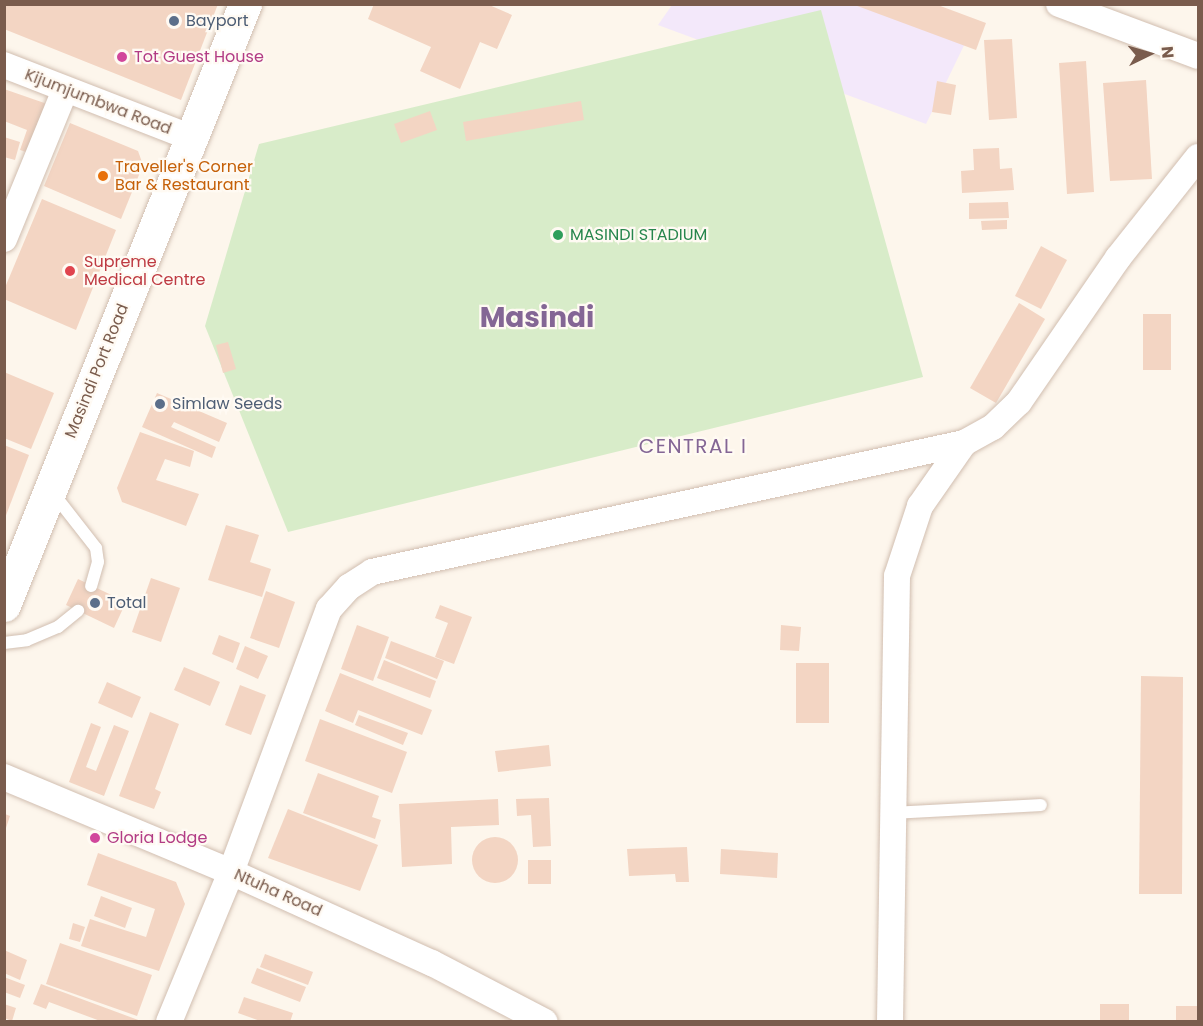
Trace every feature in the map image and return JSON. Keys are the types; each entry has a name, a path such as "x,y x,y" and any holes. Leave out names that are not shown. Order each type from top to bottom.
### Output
{"main road":[{"name":"Masindi Port Road","path":"4,604 245,4"}],"street":[{"path":"1059,4 1198,56"},
{"name":"Kijumjumbwa Road","path":"4,65 192,138"},
{"path":"4,239 65,90"},
{"path":"168,1022 231,872 329,609 349,586 372,572 964,443 993,428 1019,402 1118,258 1198,157"},
{"path":"890,1022 897,576 920,506 964,443"},
{"name":"Ntuha Road","path":"4,777 231,872 432,963 545,1022"}],"lane":[{"path":"49,488 96,548 98,562 91,586"},
{"path":"4,643 27,640 58,627 78,611"},
{"path":"893,813 1041,805"}],"shaded area":[{"path":"903,4 969,35 926,124 658,25 672,5"}],"green space":[{"name":"MASINDI STADIUM","path":"821,10 923,377 288,532 205,326 259,144"}],"building":[{"path":"4,4 218,4 181,100 4,29"},
{"path":"374,4 487,4 512,15 497,49 480,42 460,89 420,71 431,47 368,19"},
{"path":"852,4 935,4 986,23 976,50"},
{"path":"1012,39 1017,118 989,120 984,40"},
{"path":"1086,61 1094,192 1067,194 1059,63"},
{"path":"1146,80 1152,179 1110,181 1103,83"},
{"path":"937,81 956,85 951,115 932,112"},
{"path":"4,89 53,106 35,155 20,150 27,130 4,121"},
{"path":"581,101 584,120 466,141 463,122"},
{"path":"430,111 437,130 401,143 394,124"},
{"path":"70,123 138,151 143,165 121,219 44,186"},
{"path":"4,137 20,142 15,160 4,157"},
{"path":"999,148 1000,169 1012,168 1014,190 962,193 961,171 974,170 973,149"},
{"path":"42,199 116,230 76,330 4,299 4,290"},
{"path":"1008,202 1009,218 969,219 969,203"},
{"path":"1007,220 1007,229 982,230 981,221"},
{"path":"1041,246 1067,260 1041,309 1015,296"},
{"path":"1019,303 1045,319 996,403 970,388"},
{"path":"1143,314 1171,314 1171,370 1143,370"},
{"path":"228,342 236,369 223,373 216,345"},
{"path":"4,372 54,393 31,449 4,438"},
{"path":"157,393 227,423 219,442 174,422 171,427 216,447 212,458 142,427"},
{"path":"140,432 194,451 190,467 165,459 156,480 199,494 186,526 122,502 117,488"},
{"path":"4,445 29,455 5,518 4,518"},
{"path":"226,525 259,535 250,562 271,569 262,597 208,580"},
{"path":"151,578 180,588 161,642 132,632"},
{"path":"78,579 126,602 114,628 66,605"},
{"path":"266,591 295,602 279,648 250,638"},
{"path":"440,605 472,617 454,664 435,657 448,623 435,618"},
{"path":"357,625 389,637 373,681 341,669"},
{"path":"781,625 801,627 799,651 780,650"},
{"path":"219,635 240,643 233,663 212,654"},
{"path":"391,641 444,661 437,679 385,658"},
{"path":"245,646 268,656 258,679 236,669"},
{"path":"384,660 436,681 430,698 377,678"},
{"path":"796,663 829,663 829,723 796,723"},
{"path":"184,667 220,682 210,706 174,690"},
{"path":"340,673 432,710 422,735 358,710 353,723 325,711"},
{"path":"1141,676 1183,677 1182,894 1139,894"},
{"path":"107,682 141,697 132,718 98,703"},
{"path":"240,685 266,695 251,735 225,725"},
{"path":"150,712 179,724 155,789 161,792 154,809 119,796"},
{"path":"359,715 408,733 403,745 355,725"},
{"path":"320,719 407,752 392,793 305,761"},
{"path":"91,723 101,727 86,767 96,771 114,725 129,731 104,796 69,782"},
{"path":"549,745 551,766 498,772 495,751"},
{"path":"318,773 379,796 372,817 381,820 375,839 303,813"},
{"path":"549,798 551,846 533,847 531,815 517,816 516,799"},
{"path":"498,799 499,825 451,827 452,864 402,867 399,804"},
{"path":"288,809 378,845 360,891 268,858"},
{"path":"5,814 10,816 5,831"},
{"path":"495,837 511,844 518,860 511,876 495,883 479,876 472,860 479,844"},
{"path":"687,847 689,882 676,882 675,874 629,876 627,849"},
{"path":"721,849 778,853 777,878 720,874"},
{"path":"98,853 176,882 185,904 159,971 81,946 90,919 146,937 155,909 87,885"},
{"path":"528,860 551,860 551,884 528,884"},
{"path":"101,896 132,908 125,928 94,916"},
{"path":"73,923 85,927 80,942 69,939"},
{"path":"60,943 152,975 137,1016 46,984"},
{"path":"4,950 27,960 20,980 4,973"},
{"path":"265,954 313,972 308,985 260,967"},
{"path":"257,968 306,987 300,1002 251,983"},
{"path":"4,977 25,985 20,998 4,992"},
{"path":"41,984 141,1022 103,1022 49,1002 46,1009 33,1004"},
{"path":"244,997 293,1013 290,1022 263,1022 238,1013"},
{"path":"4,1004 16,1008 12,1021 4,1018"},
{"path":"1100,1004 1129,1004 1129,1022 1100,1022"},
{"path":"1176,1006 1198,1006 1198,1022 1176,1022"}],"place":[{"name":"Bayport","path":"174,21"},
{"name":"Tot Guest House","path":"122,57"},
{"name":"Traveller's Corner Bar & Restaurant","path":"103,176"},
{"name":"MASINDI STADIUM","path":"558,235"},
{"name":"Supreme Medical Centre","path":"70,271"},
{"name":"Simlaw Seeds","path":"160,404"},
{"name":"Total","path":"95,603"},
{"name":"Gloria Lodge","path":"95,838"}],"district":[{"name":"Masindi","path":"537,318"},
{"name":"CENTRAL I","path":"693,446"}]}
